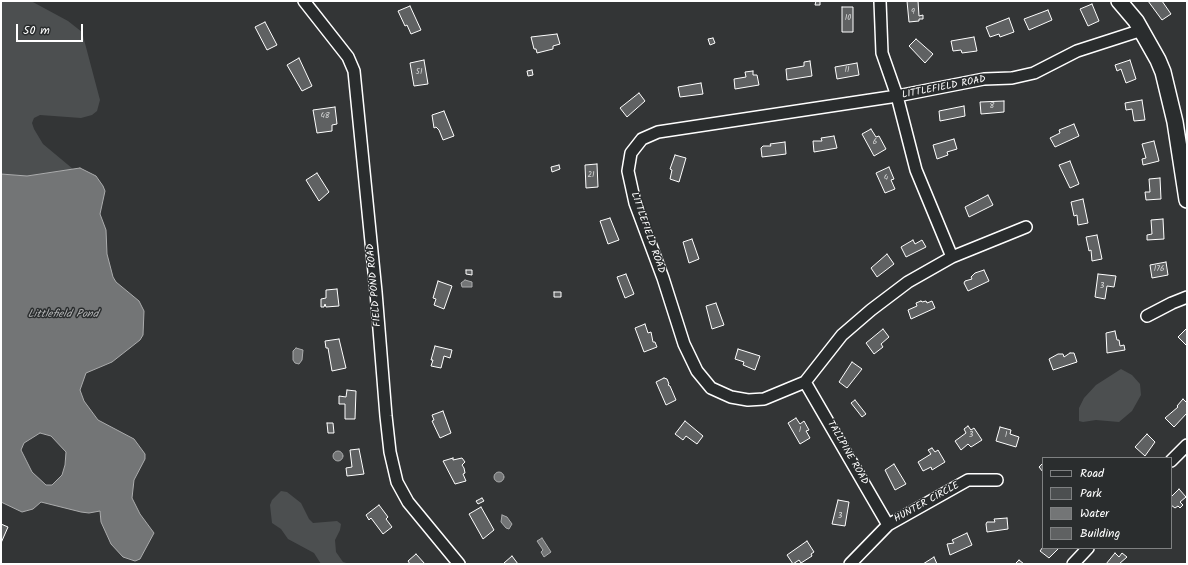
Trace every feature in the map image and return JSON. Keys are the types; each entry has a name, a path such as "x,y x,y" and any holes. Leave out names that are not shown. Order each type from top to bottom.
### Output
{"street":[{"name":"FIELD POND ROAD","path":"304,1 348,57 354,71 376,292 386,416 390,452 397,482 408,502 459,564"},
{"path":"880,1 882,53 898,96 916,170 952,257"},
{"path":"1119,1 1142,30 1158,60 1167,86 1175,122 1187,200"},
{"name":"LITTLEFIELD ROAD","path":"1026,227 952,257 908,282 842,334 805,382 764,399 748,400 731,398 711,388 697,371 684,344 663,278 635,203 628,171 631,153 642,139 658,132 898,96 984,79 1012,78 1034,73 1077,51 1142,30"},
{"path":"1147,316 1187,297"},
{"name":"TALLPINE ROAD","path":"805,382 888,525"},
{"path":"1172,460 1187,445"},
{"name":"HUNTER CIRCLE","path":"850,564 888,525 968,480 997,480"},
{"path":"1073,564 1087,549"}],"green space":[{"path":"1,1 31,1 68,21 82,32 100,100 97,111 92,115 81,118 40,115 34,118 32,123 43,144 73,169 27,176 1,174"},
{"path":"1121,369 1132,375 1140,384 1141,395 1132,411 1119,422 1096,420 1083,422 1079,421 1079,408 1084,398 1096,385"},
{"path":"281,491 287,492 301,503 309,519 313,523 337,521 341,524 335,540 336,552 343,562 350,564 321,564 314,553 288,539 281,529 272,523 270,505 272,500"}],"water":[{"name":"Littlefield Pond","path":"80,168 96,176 105,191 100,214 106,230 107,254 113,277 116,282 139,301 144,311 143,335 140,340 112,362 86,373 80,390 84,401 98,420 134,439 145,454 145,459 134,480 132,498 140,514 154,533 140,559 135,561 123,557 111,544 101,522 100,511 89,513 81,512 41,502 33,509 22,512 1,502 1,174 27,176","holes":["40,433 51,436 66,452 65,465 62,475 52,485 46,485 32,472 21,450 24,443"]},
{"path":"465,280 472,282 472,287 462,287 461,283"},
{"path":"296,348 303,350 302,360 299,364 295,363 293,360 293,351"},
{"path":"336,451 340,451 342,452 342,460 336,461 333,458 333,454"},
{"path":"499,472 504,477 499,482 494,477"},
{"path":"502,515 507,517 512,524 509,529 506,528 501,522"},
{"path":"542,538 551,552 544,557 541,552 543,550 537,541"}],"building":[{"path":"816,1 820,1 820,5 815,5"},
{"path":"907,1 918,1 919,16 923,15 923,19 909,22"},
{"path":"1148,1 1162,1 1171,14 1162,20"},
{"path":"1092,4 1099,21 1088,26 1080,9"},
{"path":"410,6 421,30 411,34 407,25 405,26 398,11"},
{"path":"842,7 853,7 853,32 842,32"},
{"path":"1048,10 1052,20 1029,30 1024,19"},
{"path":"1009,18 1014,32 1000,37 999,34 990,37 986,27"},
{"path":"265,22 277,45 267,50 255,27"},
{"path":"557,34 560,44 553,46 553,49 537,53 536,49 534,49 531,37"},
{"path":"974,37 977,51 962,53 961,50 953,51 951,41"},
{"path":"713,38 715,43 710,45 708,39"},
{"path":"916,39 933,54 925,63 909,46"},
{"path":"299,58 312,86 302,91 287,65"},
{"path":"424,60 428,84 414,86 410,63"},
{"path":"1130,60 1136,79 1126,83 1121,69 1117,71 1115,65"},
{"path":"810,61 812,76 787,80 786,69 804,66 804,62"},
{"path":"857,63 859,75 837,79 835,67"},
{"path":"532,70 533,75 528,76 527,71"},
{"path":"753,71 753,75 757,75 759,85 735,89 734,79 746,77 745,72"},
{"path":"701,83 703,94 680,97 678,87"},
{"path":"639,93 645,101 627,117 620,108"},
{"path":"1142,100 1145,120 1134,121 1132,109 1126,110 1125,103"},
{"path":"1004,101 1004,112 981,114 980,102"},
{"path":"964,106 965,116 940,121 939,111"},
{"path":"335,107 337,124 332,125 332,131 317,133 313,110"},
{"path":"444,111 454,136 443,140 439,130 436,127 434,128 432,115"},
{"path":"1074,124 1079,136 1055,147 1050,138 1060,133 1059,130"},
{"path":"871,129 876,137 879,136 886,149 874,156 862,134"},
{"path":"834,136 837,148 814,152 813,141 822,141 821,138"},
{"path":"954,139 957,149 947,152 948,155 937,159 933,145"},
{"path":"1154,141 1159,161 1143,165 1142,159 1146,158 1142,144"},
{"path":"785,142 786,154 762,157 761,148 763,146 771,146 770,144"},
{"path":"675,155 686,158 679,182 670,179 672,170 670,169"},
{"path":"1070,161 1079,184 1070,188 1059,165"},
{"path":"597,164 598,187 586,188 585,165"},
{"path":"559,165 560,169 552,172 551,167"},
{"path":"889,167 894,179 891,180 895,189 885,193 876,173"},
{"path":"317,173 329,192 319,201 306,180"},
{"path":"1160,178 1161,199 1146,200 1145,192 1150,192 1149,179"},
{"path":"988,195 993,205 969,217 965,207"},
{"path":"1083,199 1088,223 1078,225 1077,215 1074,216 1071,202"},
{"path":"610,218 619,240 608,244 600,221"},
{"path":"1163,219 1164,239 1147,240 1147,235 1152,234 1151,220"},
{"path":"1097,235 1102,259 1092,261 1091,250 1089,251 1086,237"},
{"path":"692,239 699,259 689,263 683,242"},
{"path":"913,240 915,244 922,240 926,247 906,257 901,247"},
{"path":"887,254 894,264 877,277 871,268"},
{"path":"1166,262 1168,275 1152,278 1150,265"},
{"path":"466,270 472,270 472,275 466,274"},
{"path":"984,270 989,281 968,291 964,283 965,281 972,279 971,277 975,273"},
{"path":"626,274 634,294 625,298 617,277"},
{"path":"1098,274 1116,276 1114,287 1107,286 1105,299 1095,297"},
{"path":"438,281 452,286 444,309 434,305 436,299 433,298"},
{"path":"337,289 339,306 326,307 325,304 324,307 321,307 321,299 326,298 326,290"},
{"path":"554,292 561,292 561,297 554,297"},
{"path":"926,301 927,303 932,301 935,308 911,319 908,310 917,306 916,303"},
{"path":"716,303 724,325 712,329 706,306"},
{"path":"645,324 648,333 651,332 653,342 655,342 657,347 644,352 635,328"},
{"path":"1187,328 1187,346 1178,337"},
{"path":"883,329 889,337 881,344 883,347 874,354 866,343"},
{"path":"1115,331 1120,346 1124,345 1125,350 1107,353 1106,333"},
{"path":"339,339 346,368 332,371 328,348 326,348 325,341"},
{"path":"435,346 452,350 450,358 444,356 441,368 431,366"},
{"path":"738,349 760,356 755,370 743,365 744,362 735,359"},
{"path":"1070,353 1074,353 1077,362 1053,370 1049,359 1058,354 1063,354 1064,357"},
{"path":"852,362 862,369 847,388 839,382"},
{"path":"664,378 667,379 668,385 670,386 676,400 666,405 656,382"},
{"path":"347,390 356,391 355,419 345,419 345,404 339,404 339,396 346,397"},
{"path":"1183,399 1187,403 1187,413 1174,427 1165,418 1178,407 1177,406"},
{"path":"855,400 866,414 862,417 851,403"},
{"path":"443,411 451,433 440,438 432,421 434,420 432,415"},
{"path":"796,418 800,424 804,421 809,430 806,431 810,438 800,444 788,423"},
{"path":"685,421 703,436 697,444 686,436 683,440 675,434"},
{"path":"327,423 333,423 334,433 328,433"},
{"path":"968,426 971,430 974,428 982,440 971,447 968,444 961,450 955,441 966,433 964,429"},
{"path":"1000,427 1011,430 1010,434 1019,437 1016,447 996,441"},
{"path":"1147,434 1155,442 1145,456 1135,447"},
{"path":"932,448 935,452 938,450 945,462 932,470 931,467 923,471 918,462 931,454 928,450"},
{"path":"359,449 364,474 347,476 346,468 352,467 350,450"},
{"path":"453,458 453,460 462,458 465,462 462,465 465,473 463,474 466,481 455,484 443,461"},
{"path":"894,464 906,484 895,490 885,470"},
{"path":"1042,464 1042,471 1039,467"},
{"path":"1179,489 1186,497 1180,502 1183,505 1180,508 1178,506 1175,508 1172,506 1172,496"},
{"path":"482,498 484,501 478,504 476,501"},
{"path":"838,500 849,502 845,526 832,524"},
{"path":"379,505 388,517 386,519 392,527 383,534 371,518 369,520 366,515"},
{"path":"481,507 494,530 483,539 469,514"},
{"path":"1007,518 1008,529 987,532 987,522 995,522 994,519"},
{"path":"1,524 8,527 1,543"},
{"path":"967,533 972,545 950,555 947,544 954,543 952,540"},
{"path":"807,541 814,552 811,554 812,556 801,563 799,560 793,564 787,555"},
{"path":"1042,548 1058,549 1049,558 1040,551"},
{"path":"1115,553 1119,557 1122,553 1127,557 1119,564 1106,564"},
{"path":"416,554 425,564 410,564 408,561"},
{"path":"512,556 518,564 504,563"},
{"path":"934,557 937,564 923,564"},
{"path":"1019,560 1024,564 1015,564"}]}
